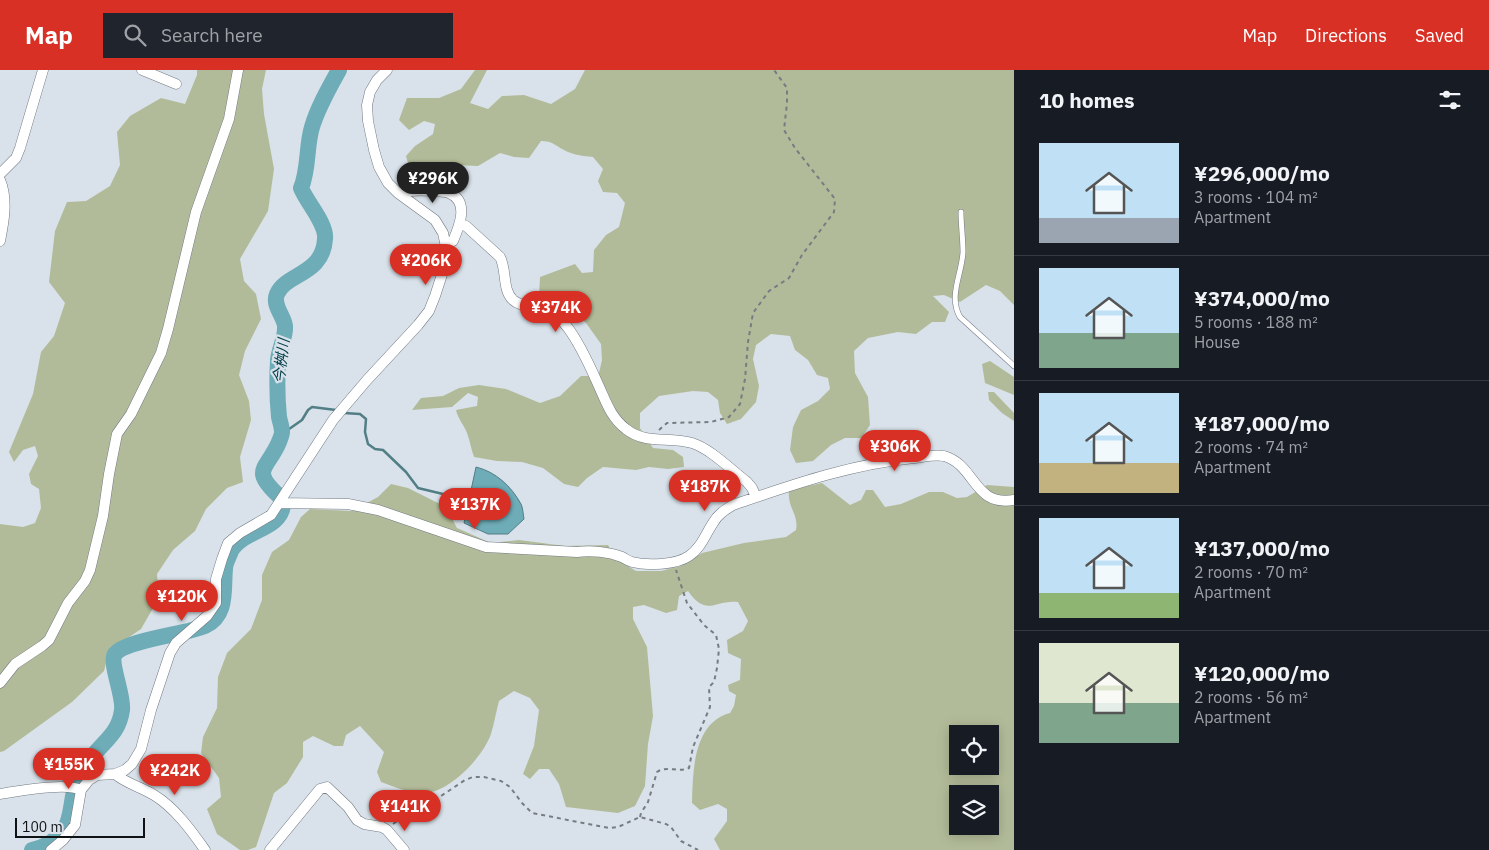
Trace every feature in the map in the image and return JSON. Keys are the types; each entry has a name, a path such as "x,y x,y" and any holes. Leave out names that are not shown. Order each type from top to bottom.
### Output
{"street":[{"path":"0,174 16,158 43,70"},
{"path":"142,70 176,84"},
{"path":"0,684 16,664 49,640 68,603 85,581 90,570 103,516 117,434 131,414 161,354 196,212 229,119 238,70"},
{"path":"0,794 40,788 77,789 97,775 115,774 125,770 132,764 141,749 156,694 170,653 176,643 207,616 216,603 216,579 228,543 271,515 333,420 428,311 436,296 448,256 446,244 443,233 435,220 398,193 388,183 379,167 368,121 367,105 370,92 377,80 387,70"},
{"path":"0,180 3,187 5,209 0,240"},
{"path":"398,193 416,190 449,193 457,199 462,210 460,224 453,241 446,244"},
{"path":"460,224 466,226 500,257 503,263 509,296 514,301 549,311 560,318 569,329 614,418 636,436 648,440 670,439 690,442 702,447 747,482 756,497"},
{"path":"279,503 348,504 378,510 486,547 577,552 587,550 622,557 629,562 640,564 674,563 694,553 701,545 714,521 722,512 733,505 822,475 895,460 943,456 954,460 965,470 983,494 990,499 1007,502 1014,500"},
{"path":"115,774 154,795 174,812 204,850"},
{"path":"270,850 320,789 327,788 348,806 358,820 364,824 382,827 387,830 404,850"},
{"path":"51,850 75,826 77,789"}],"lane":[{"path":"961,212 963,253 955,295 957,311 960,317 1014,366"}],"path":[{"path":"648,440 667,423 711,422 729,417 735,411 740,404 745,379 753,313 769,290 789,278 802,255 834,212 835,199 795,148 784,130 787,103 786,88 774,70"},
{"path":"640,817 648,802 657,772 662,768 685,770 689,768 693,747 710,707 709,687 714,682 717,668 719,649 716,635 704,625 687,603 674,563"},
{"path":"387,830 394,823 424,803 441,796 473,777 484,777 501,781 510,787 532,813 610,828 618,827 640,817 666,824 671,827 681,841 698,850"}],"green space":[{"path":"197,70 266,70 262,89 264,114 274,169 268,211 240,259 244,281 256,294 261,319 245,351 239,375 249,401 251,420 240,457 243,482 227,488 206,509 195,531 173,550 157,574 156,603 141,629 119,644 107,659 104,671 72,702 0,752 0,524 23,527 35,523 41,508 39,489 31,484 29,474 38,456 35,446 23,450 14,462 9,452 33,394 41,352 54,336 65,303 49,282 55,231 67,202 86,201 110,186 120,165 117,132 130,116 161,98 185,104 197,75"},
{"path":"475,70 487,70 470,103 488,109 502,96 524,95 551,104 575,89 585,70 1014,70 1014,305 1000,291 986,285 960,302 944,295 933,296 949,312 945,322 932,322 916,334 898,332 868,338 854,351 855,373 868,397 870,425 861,438 845,438 831,445 813,461 796,463 790,450 793,427 801,410 818,401 830,389 828,378 817,375 808,360 795,350 790,336 771,334 756,345 753,359 759,386 756,402 741,419 727,424 720,413 718,400 708,392 693,391 659,396 640,413 640,428 653,448 673,450 683,457 684,467 668,469 649,467 636,470 603,467 578,487 564,484 543,468 522,462 497,461 474,457 467,433 456,410 477,406 478,397 468,393 452,407 412,410 421,398 443,396 459,388 479,385 506,389 540,403 560,396 581,376 592,376 599,373 602,360 601,344 586,323 573,311 552,307 539,296 540,277 575,264 582,273 593,272 594,250 606,235 619,227 625,203 617,193 603,192 598,181 603,169 593,157 571,153 548,142 541,141 529,158 514,157 500,153 478,166 432,164 409,167 406,156 415,146 433,134 435,124 424,121 409,130 399,120 407,98 439,98 461,89"},
{"path":"990,361 1014,377 1014,395 985,383 982,364"},
{"path":"988,392 994,392 1014,413 1014,421 1002,413 989,400"},
{"path":"822,483 850,505 861,500 866,490 873,490 885,507 901,504 929,492 943,492 957,498 967,497 987,485 1014,487 1014,850 720,850 714,839 727,821 727,809 718,804 700,810 692,803 693,777 702,737 718,718 730,713 734,706 736,695 729,691 728,685 740,680 741,659 728,653 727,640 743,631 748,621 738,602 706,606 695,599 688,591 679,596 677,610 666,613 644,605 633,607 633,619 647,647 653,716 648,744 645,786 635,806 618,813 566,807 559,784 549,769 539,769 530,779 523,774 534,746 539,710 530,698 514,691 499,701 491,734 481,753 464,772 445,787 435,791 419,793 403,790 381,782 377,772 384,752 360,726 346,735 343,746 334,746 313,736 303,742 303,757 287,783 274,793 256,847 240,850 217,834 207,809 221,797 219,778 201,753 203,737 217,708 218,677 227,653 251,629 262,600 262,575 272,552 289,540 301,517 310,509 352,511 378,497 391,484 408,488 446,507 457,528 491,543 519,540 565,546 608,545 616,559 636,571 661,571 681,566 702,553 744,543 786,537 796,530 795,515 789,490"}],"water":[{"path":"476,467 496,476 513,491 521,504 524,519 508,534 488,534 464,523"}],"waterway":[{"name":"今桝川","path":"279,496 270,487 263,474 282,432 278,410 277,374 285,326 276,298 282,287 311,267 323,251 325,239 323,227 301,188 304,181 314,120 339,70"},
{"path":"282,434 302,420 312,407 336,410"},
{"path":"344,413 360,414 366,419 365,432 368,444 375,449 383,450 406,472 418,488 443,494"},
{"name":"今桝川","path":"32,850 50,843 64,830 69,819 75,789 80,776 92,757 111,736 118,725 122,704 114,664 115,654 121,649 143,641 196,629 212,622 218,616 221,609 225,567 231,551 243,538 276,520 281,513 283,505"}]}
